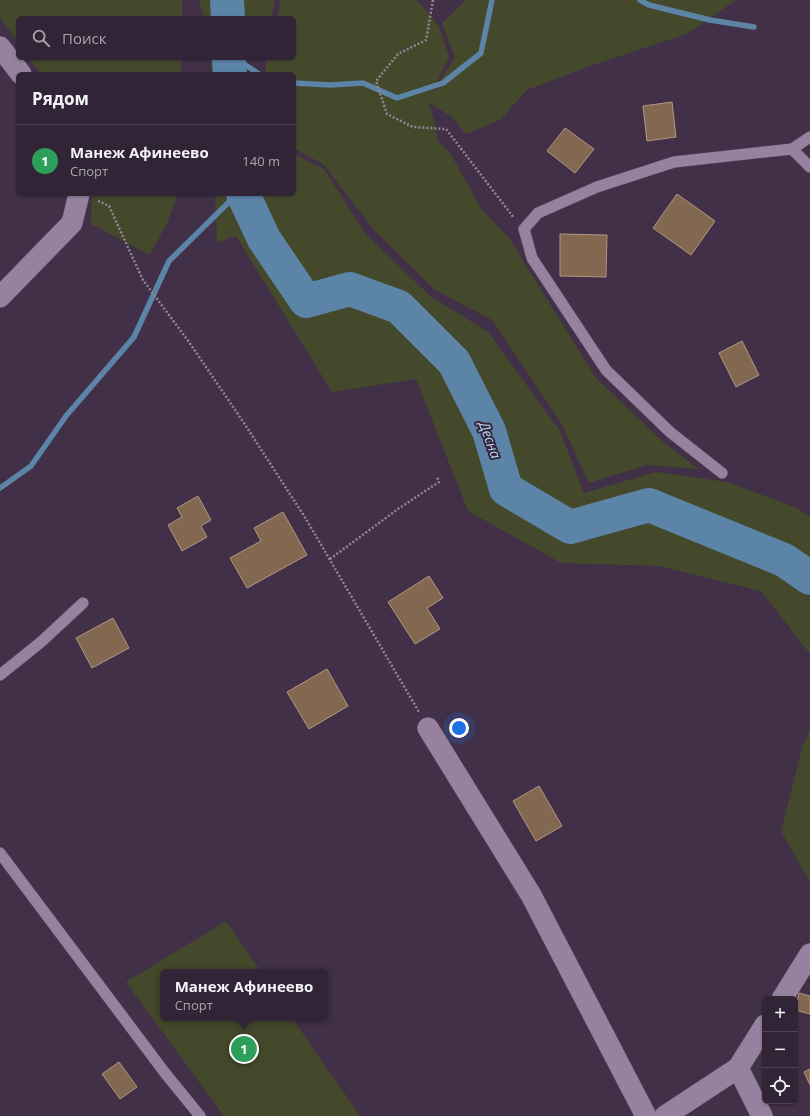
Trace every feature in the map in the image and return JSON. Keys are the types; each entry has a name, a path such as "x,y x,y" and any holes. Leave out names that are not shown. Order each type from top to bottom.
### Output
{"street":[{"path":"0,47 19,72"},
{"path":"0,297 72,223 88,197"},
{"path":"428,728 531,895 646,1116"},
{"path":"784,996 810,954"},
{"path":"665,1116 738,1068 762,1030"},
{"path":"738,1068 762,1116"}],"lane":[{"path":"722,473 670,432 606,370 532,258 524,229 538,213 597,187 674,162 792,149 810,137"},
{"path":"792,149 810,167"},
{"path":"0,675 41,642 83,603"},
{"path":"0,853 165,1073 200,1116"}],"path":[{"path":"433,0 426,40 398,54 376,81 388,114 413,127 446,129 524,229"},
{"path":"88,197 109,206 143,280 169,313 244,423 330,560 428,728"},
{"path":"330,560 398,509 439,482 437,477"}],"green space":[{"path":"0,0 182,0 182,16 16,16 16,39 0,17"},
{"path":"199,0 275,0 272,16 203,16"},
{"path":"281,0 417,0 439,26 449,57 430,97 455,57 442,23 466,0 736,0 687,34 593,65 527,90 500,120 466,134 452,117 428,102 434,121 438,142 449,151 482,210 509,238 596,378 662,441 698,469 647,465 589,483 561,423 492,320 435,290 374,230 324,165 296,149 296,72 265,72 267,60 296,60 296,16 277,16"},
{"path":"30,60 181,60 181,72 40,72"},
{"path":"211,60 233,72 211,72"},
{"path":"296,155 324,169 366,234 429,295 488,332 560,431 584,493 656,472 727,482 797,508 810,517 810,654 761,591 659,566 561,563 468,511 416,379 332,392 236,236 217,243 215,196 296,196"},
{"path":"92,196 177,196 168,221 150,255 91,224"},
{"path":"810,729 810,882 781,831 803,745"},
{"path":"226,921 259,969 160,969 160,1021 294,1021 360,1116 224,1116 126,982"}],"building":[{"path":"672,102 676,137 647,141 643,106"},
{"path":"565,128 594,149 575,173 547,151"},
{"path":"677,194 715,221 691,255 653,228"},
{"path":"560,234 607,235 606,277 560,276"},
{"path":"742,341 759,375 736,387 719,353"},
{"path":"198,496 211,520 201,526 207,537 182,551 168,525 182,517 177,508"},
{"path":"283,512 307,555 247,588 230,558 261,541 254,528"},
{"path":"429,576 443,598 427,608 440,629 415,644 388,602"},
{"path":"113,618 129,648 92,668 76,638"},
{"path":"327,669 348,706 309,729 287,692"},
{"path":"539,786 562,826 536,841 513,801"},
{"path":"799,993 810,996 810,1014 798,1011"},
{"path":"119,1062 137,1087 120,1099 102,1074"},
{"path":"810,1069 810,1085 804,1072"}],"waterway":[{"name":"Десна","path":"227,0 228,16"},
{"path":"296,83 331,85 363,83 397,98 443,83 481,53 492,0"},
{"path":"640,0 649,5 710,20 754,27"},
{"name":"Десна","path":"229,60 230,72"},
{"path":"238,60 256,72"},
{"path":"0,488 31,466 66,416 134,337 169,261 237,196"},
{"name":"Десна","path":"244,196 264,239 306,301 350,289 399,307 454,362 489,431 506,489 570,527 649,505 784,560 810,578"}],"place":[{"name":"Манеж Афинеево","path":"244,1049"}]}
